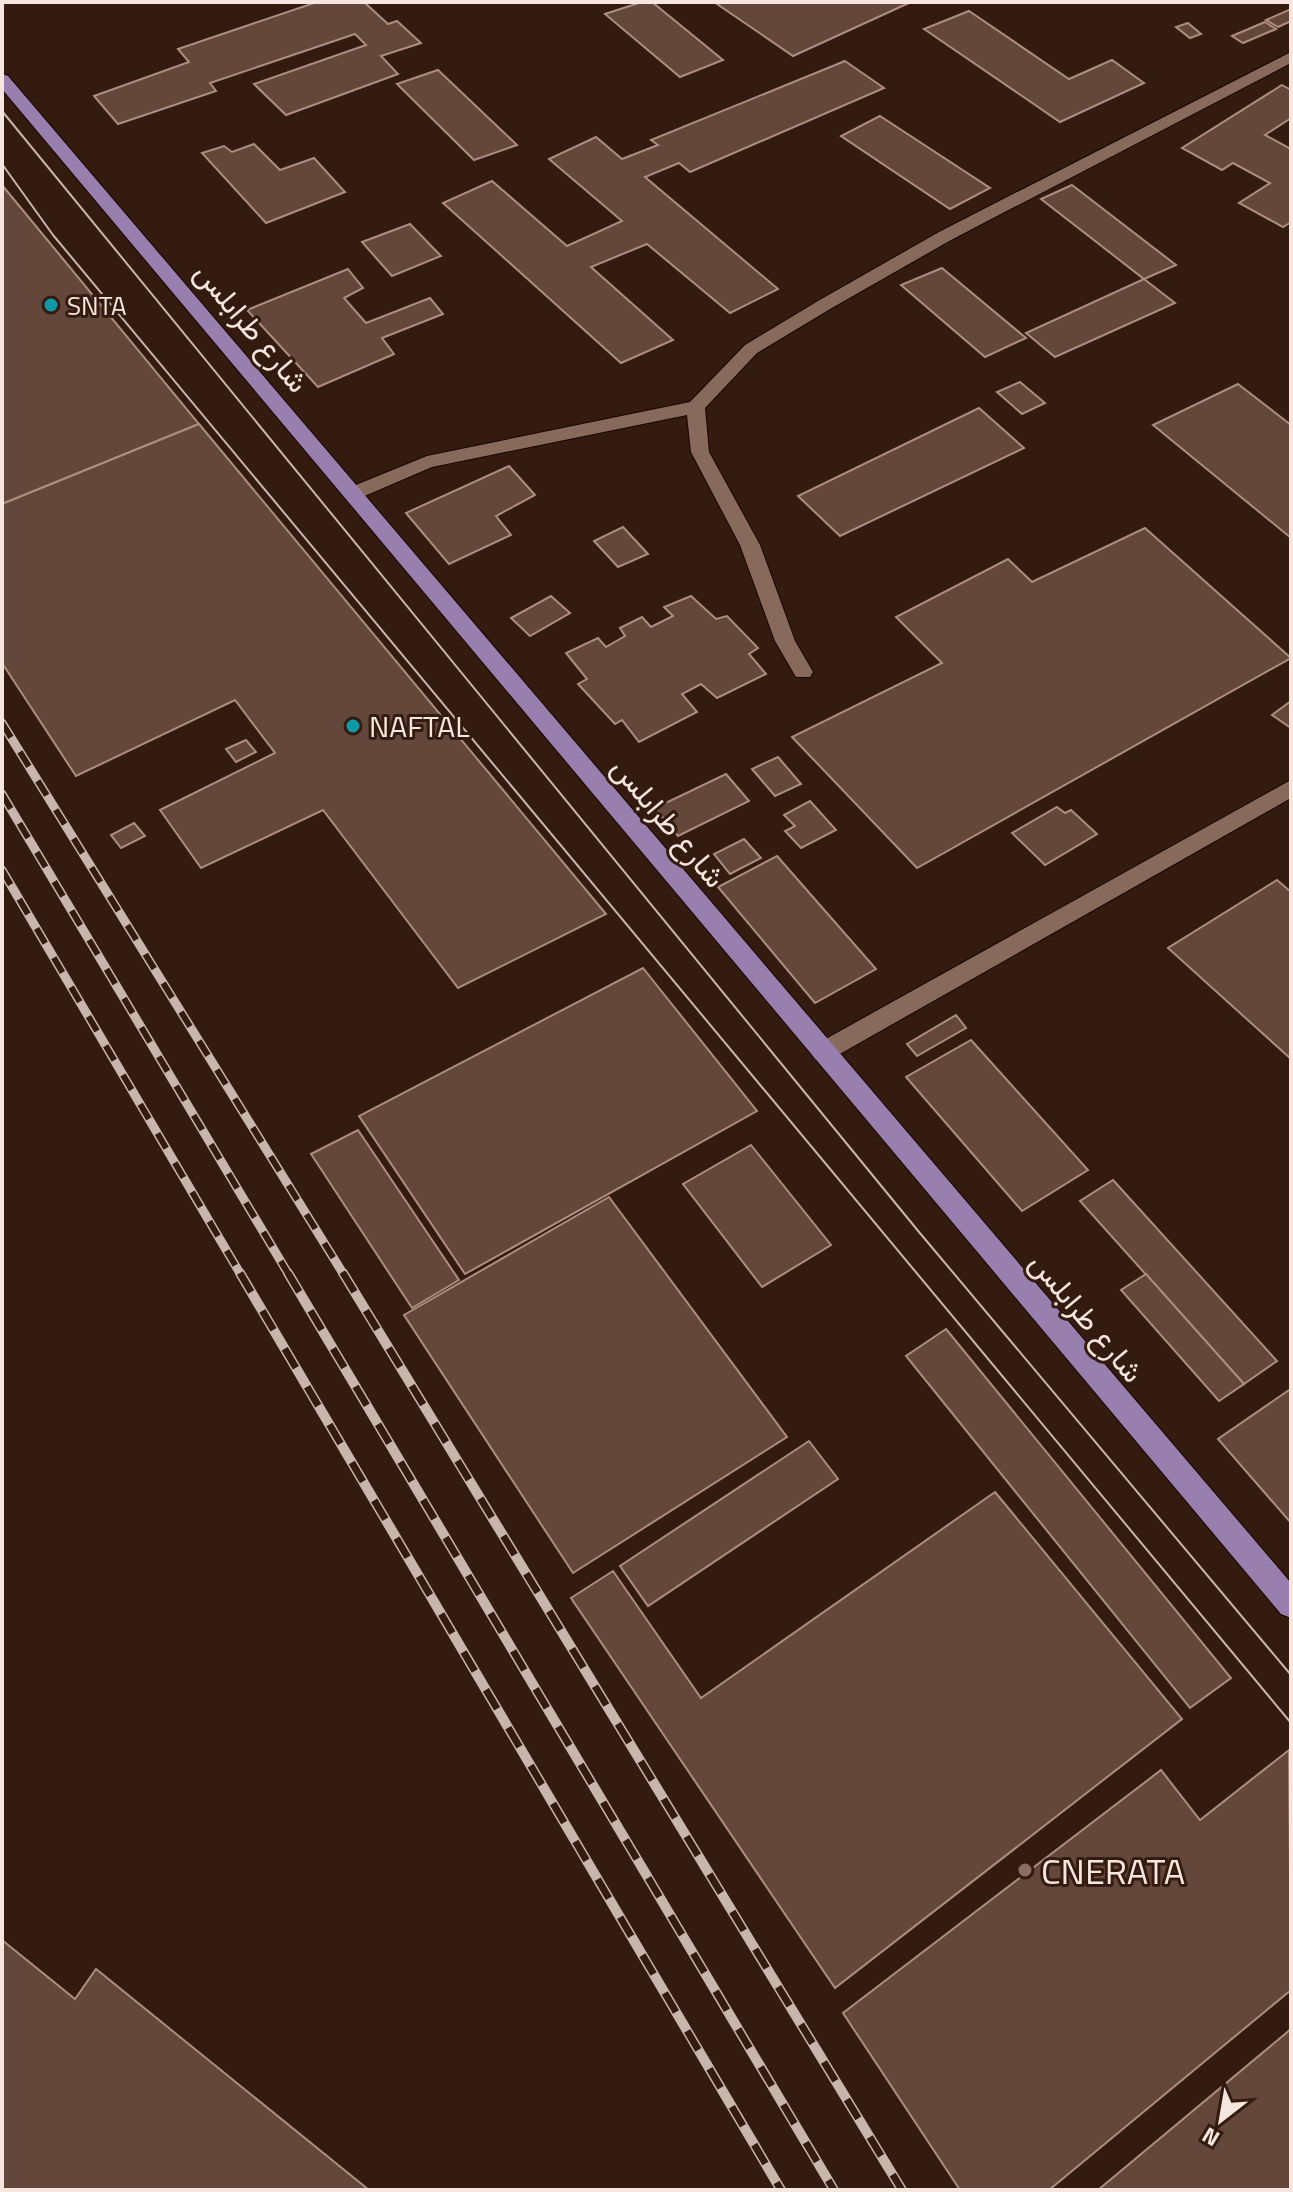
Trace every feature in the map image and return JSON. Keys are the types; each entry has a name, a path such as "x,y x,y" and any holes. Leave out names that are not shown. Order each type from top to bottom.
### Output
{"main road":[{"name":"شارع طرابلس","path":"2,79 1291,1604"}],"lane":[{"path":"353,494 427,462 696,407 751,349 824,305 945,236 1291,57"},
{"path":"696,407 700,452 750,545 785,641 803,672"},
{"path":"823,1052 1291,788"}],"building":[{"path":"317,2 364,2 388,24 397,21 421,43 381,56 398,74 286,115 254,84 366,45 355,34 210,83 216,91 118,124 94,96 189,62 178,49"},
{"path":"642,2 652,2 723,60 680,77 605,14"},
{"path":"911,2 793,56 717,4"},
{"path":"1291,9 1291,21 1278,27 1266,20"},
{"path":"969,11 1069,79 1112,60 1144,83 1060,122 924,29"},
{"path":"1265,22 1276,29 1243,43 1232,36"},
{"path":"1188,23 1201,34 1190,38 1176,27"},
{"path":"845,61 884,88 690,172 679,163 645,177 778,289 730,313 647,244 591,267 673,340 621,363 443,203 492,181 567,246 622,221 549,159 596,137 622,159 658,145 651,140"},
{"path":"438,70 517,145 474,160 397,84"},
{"path":"1282,85 1291,90 1291,118 1265,135 1291,149 1291,222 1283,227 1239,203 1270,183 1233,163 1222,170 1182,148"},
{"path":"880,116 990,188 950,209 841,136"},
{"path":"254,144 280,170 314,158 345,192 266,223 202,153 224,146 232,152"},
{"name":"SNTA","path":"2,185 199,424 2,504"},
{"path":"1072,185 1176,265 1144,279 1041,199"},
{"path":"410,224 441,256 392,276 362,242"},
{"path":"942,268 1026,338 985,357 901,285"},
{"path":"348,269 363,288 344,298 366,323 430,298 443,314 382,338 394,354 318,387 247,310"},
{"path":"1144,279 1175,303 1055,357 1026,333"},
{"path":"1020,382 1045,403 1022,414 997,392"},
{"path":"1238,384 1291,425 1291,538 1153,425"},
{"path":"979,408 1024,448 840,536 798,496"},
{"name":"NAFTAL","path":"199,424 606,914 458,988 323,810 201,868 160,810 275,753 235,700 76,776 2,663 2,504"},
{"path":"509,466 535,495 496,516 511,535 449,564 406,513"},
{"path":"623,527 648,554 618,567 594,541"},
{"path":"1145,528 1291,658 917,868 792,737 942,663 896,617 1008,559 1032,582"},
{"path":"551,596 570,613 530,636 511,618"},
{"path":"691,596 716,619 727,616 758,648 749,654 766,674 717,698 701,684 682,694 697,712 639,742 622,720 615,724 578,684 587,679 566,653 598,638 606,647 625,636 620,628 642,617 651,627 673,616 664,607"},
{"path":"1291,701 1291,728 1272,715"},
{"path":"246,740 256,752 236,762 226,749"},
{"path":"778,757 801,784 775,796 752,769"},
{"path":"726,774 749,801 678,836 655,808"},
{"path":"810,801 836,830 801,848 785,831 795,826 784,815"},
{"path":"1057,807 1065,813 1071,810 1097,834 1045,865 1012,833"},
{"path":"134,823 145,836 121,848 111,835"},
{"path":"744,839 761,858 730,874 714,854"},
{"path":"777,856 876,969 815,1003 718,887"},
{"path":"1277,880 1291,892 1291,1059 1168,948"},
{"path":"643,968 757,1111 465,1274 359,1116"},
{"path":"956,1015 966,1028 917,1056 907,1044"},
{"path":"971,1040 1088,1170 1022,1211 906,1077"},
{"path":"358,1130 459,1280 412,1308 311,1154"},
{"path":"751,1145 831,1245 762,1287 683,1184"},
{"path":"1113,1180 1277,1361 1244,1384 1080,1201"},
{"path":"609,1197 787,1437 573,1573 404,1315"},
{"path":"1146,1274 1244,1384 1219,1401 1121,1290"},
{"path":"946,1329 1231,1678 1190,1708 906,1356"},
{"path":"1289,1390 1291,1392 1291,1523 1218,1439"},
{"path":"809,1441 838,1479 648,1606 620,1566"},
{"path":"995,1492 1182,1719 835,1988 571,1598 613,1571 701,1698"},
{"path":"1289,1750 1291,1990 1049,2190 960,2190 843,2013 1161,1770 1200,1820"},
{"path":"2,1940 75,1999 96,1969 369,2190 2,2190"},
{"path":"1291,2029 1291,2190 1098,2190"}],"tram line":[{"path":"2,111 919,1232 1291,1675"},
{"path":"2,164 53,235 1291,1723"}],"railway":[{"path":"2,723 344,1275"},
{"path":"2,794 289,1275"},
{"path":"2,870 241,1275"},
{"path":"240,1273 781,2190"},
{"path":"288,1273 834,2190"},
{"path":"343,1273 902,2190"}],"place":[{"name":"SNTA","path":"51,305"},
{"name":"NAFTAL","path":"353,726"},
{"name":"CNERATA","path":"1025,1870"}]}
